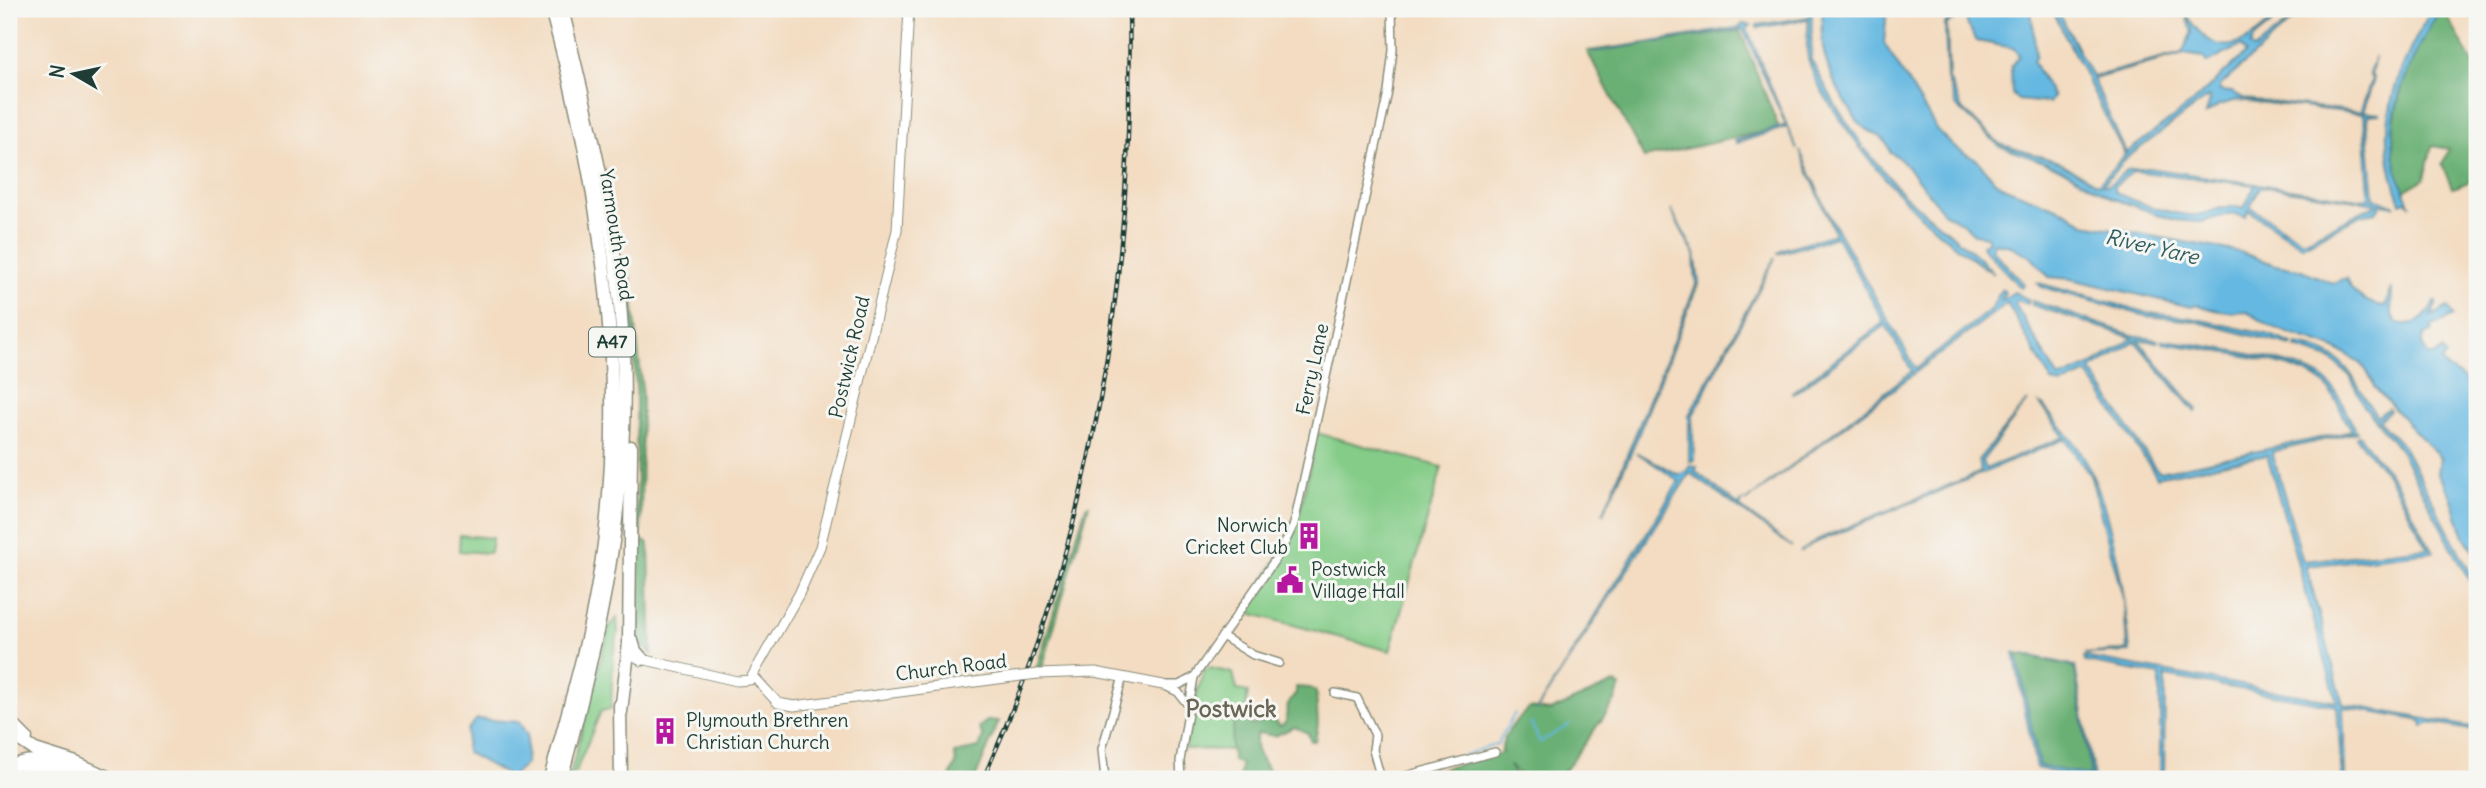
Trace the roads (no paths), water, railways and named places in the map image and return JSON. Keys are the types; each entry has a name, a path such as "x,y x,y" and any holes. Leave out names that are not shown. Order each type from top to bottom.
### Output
{"highway":[{"name":"Yarmouth Road","path":"551,9 575,107 602,246 613,376 612,456 607,523 593,615 577,679"},
{"name":"Yarmouth Road","path":"562,9 607,211 620,303 623,352"},
{"name":"A47","path":"623,352 631,421 628,657"},
{"name":"A47","path":"561,779 597,644 611,571 623,452 623,352"},
{"name":"A47","path":"629,616 633,647 645,659"},
{"path":"621,712 628,657 622,659 620,667 621,779"},
{"name":"A47","path":"543,779 577,679"},
{"name":"A47","path":"550,779 577,679"},
{"path":"9,721 29,740 112,779"},
{"path":"10,733 35,750 76,763"},
{"path":"10,733 16,756 12,773"},
{"path":"12,773 26,761 44,762 87,779"},
{"path":"12,773 40,770 75,779"}],"street":[{"name":"Postwick Road","path":"754,677 799,594 820,547 897,230 909,9"},
{"name":"Ferry Lane","path":"1194,677 1281,551 1296,519 1388,92 1393,50 1392,9"},
{"path":"1222,636 1252,655 1279,663"},
{"path":"628,657 737,681 754,677"},
{"path":"627,673 645,659"},
{"name":"Church Road","path":"754,677 778,703 794,706 1074,671 1163,685"},
{"path":"1105,779 1102,749 1123,677"},
{"path":"1163,685 1179,685 1194,677"},
{"path":"1181,779 1188,705 1194,677"},
{"path":"1163,685 1178,692 1188,705"},
{"path":"1335,692 1357,698 1375,735 1373,750 1381,779"},
{"path":"1394,779 1494,752"}],"water":[{"path":"1809,9 1812,9 1811,60 1836,106 1863,146 1860,148 1829,102 1809,64 1808,19 1757,28 1757,25 1808,17"},
{"name":"River Yare","path":"1823,9 1887,9 1884,43 1938,131 1954,147 1978,161 1995,181 2008,189 2067,212 2085,224 2240,252 2276,265 2302,270 2332,283 2346,278 2356,294 2379,305 2385,306 2392,288 2391,313 2397,323 2411,324 2420,320 2435,301 2437,303 2431,316 2448,307 2453,316 2431,327 2433,331 2424,336 2422,345 2428,355 2436,355 2442,350 2446,356 2441,361 2443,365 2466,381 2472,394 2478,438 2477,555 2464,537 2450,494 2438,474 2440,458 2374,387 2368,373 2345,353 2282,331 2244,311 2221,311 2198,305 2191,307 2071,279 2049,277 2031,257 2011,246 1994,243 1992,250 2024,284 2021,288 1983,248 1982,244 1989,241 1987,236 1974,234 1962,222 1945,214 1901,159 1890,152 1878,135 1864,128 1857,120 1835,83 1826,60 1822,36"},
{"path":"1966,9 2031,9 2036,56 2033,61 2053,97 2049,103 2018,100 2012,94 2011,66 2019,55 2013,48 1977,41 1968,26 1965,14 1947,24 1949,79 1962,109 2000,144 2059,162 2098,184 2125,155 2052,9 2057,9 2092,77 2182,53 2192,32 2185,13 2202,35 2220,45 2229,45 2251,37 2289,9 2253,39 2250,46 2254,49 2305,9 2220,86 2220,91 2232,92 2245,99 2360,112 2372,79 2369,74 2375,56 2371,74 2374,79 2363,112 2381,114 2368,115 2367,122 2374,198 2395,206 2381,204 2376,212 2361,215 2302,246 2249,211 2245,217 2232,213 2201,222 2174,220 2112,198 2060,168 1999,146 1956,106 1947,79 1945,23","holes":["2241,46 2246,53 2191,104 2126,153 2093,79 2184,54 2203,57 2207,63","2208,97 2210,100 2206,114 2219,105 2238,100 2364,114 2369,198 2358,199 2148,168 2127,170 2109,185 2102,185 2128,157","2134,171 2255,185 2244,208 2227,207 2195,215 2142,203 2114,191 2114,186","2266,187 2377,204 2303,241 2250,207 2260,188"]},
{"path":"2432,9 2440,9 2404,81 2393,129 2399,178 2411,205 2406,201 2401,203 2392,176 2388,126 2398,79"},
{"path":"1742,24 1751,25 1747,29 1797,150 1787,127 1737,143 1735,141 1786,125 1743,29 1592,52 1741,27"},
{"path":"1865,149 1903,194 1978,257 1994,274 1923,218 1890,185 1862,150"},
{"path":"1800,151 1830,217 1916,369 1991,309 2002,289 2005,292 2001,301 2014,292 2029,300 2028,304 2016,300 2015,304 2059,379 2090,366 2133,338 2032,305 2032,301 2132,335 2158,340 2138,340 2197,410 2195,412 2135,341 2091,370 2160,472 2352,431 2329,389 2311,376 2271,362 2162,343 2162,340 2272,359 2313,373 2326,381 2340,399 2357,432 2272,452 2303,561 2428,548 2389,477 2356,437 2359,435 2394,479 2433,552 2306,566 2343,704 2477,728 2477,731 2430,723 2423,727 2422,721 2343,707 2345,779 2342,779 2337,706 2165,676 2164,779 2160,779 2160,675 2085,662 2084,657 2337,702 2267,455 2157,477 2087,373 2061,385 2052,382 2007,303 1745,502 1912,371 1886,325 1793,394 1792,392 1884,322 1837,237 1777,254 1783,249 1835,234"},
{"path":"1671,210 1695,253 1699,282 1631,453 1603,514 1696,285 1694,254"},
{"path":"1775,258 1692,417 1694,458 1689,461 1689,415"},
{"path":"2038,283 2149,313 2192,318 2270,335 2293,344 2292,346 2194,321 2146,316 2041,287"},
{"path":"2297,345 2315,349 2340,362 2355,380 2377,417 2388,408 2390,410 2379,420 2403,446 2477,585 2477,595 2400,450 2364,406 2350,376 2330,359 2296,348"},
{"path":"2028,401 1982,461 1985,469 2064,437 2040,404 2043,405 2079,449 2097,485 2116,556 2125,606 2130,652 2084,654 2127,650 2124,602 2091,477 2065,439 1812,544 1800,552 1819,539 1981,472 1978,460"},
{"path":"1636,452 1679,475 1687,471 1690,465 1697,467 1695,471 1738,505 1742,502 1740,507 1792,547 1690,473 1536,711 1679,481"},
{"path":"2014,653 2017,654 2039,766 2091,776 2075,669 2071,665 2075,666 2094,778 2080,779 2036,768"},
{"path":"477,719 519,722 527,735 526,764 511,777 466,752 467,730"}],"waterway":[{"path":"1464,755 1497,744 1515,713"},
{"path":"1531,723 1540,742 1569,725"},
{"path":"1412,770 1454,757"}],"railway":[{"path":"983,779 1021,688 1053,594 1079,499 1100,402 1114,305 1124,206 1129,108 1129,9"}],"place":[{"name":"Norwich Cricket Club","path":"1309,536"},
{"name":"Postwick Village Hall","path":"1290,580"},
{"name":"Plymouth Brethren Christian Church","path":"665,731"}],"district":[{"name":"Postwick","path":"1231,709"}]}
